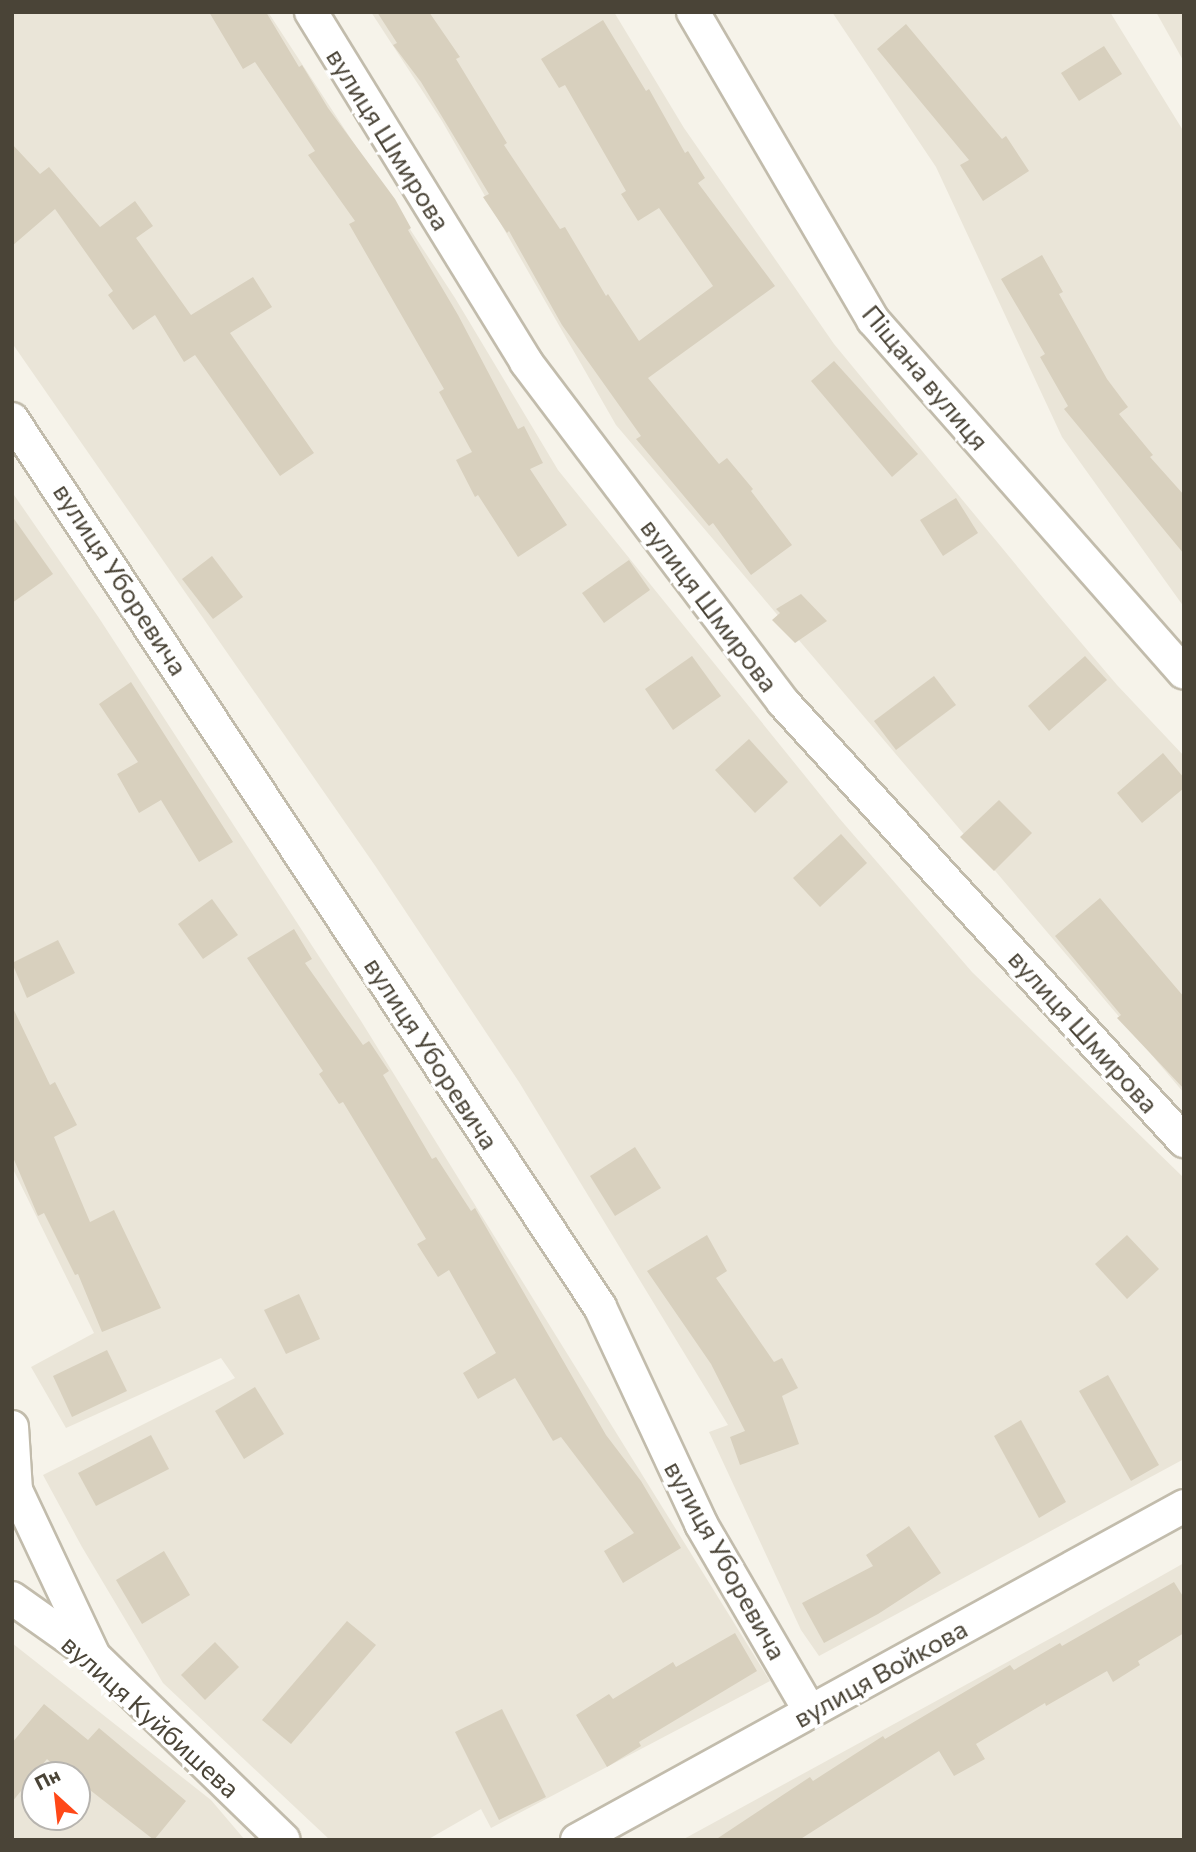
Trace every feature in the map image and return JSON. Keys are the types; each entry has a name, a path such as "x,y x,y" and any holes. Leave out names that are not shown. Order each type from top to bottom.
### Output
{"street":[{"name":"вулиця Шмирова","path":"311,12 526,362 783,702 1184,1141"},
{"name":"Піщана вулиця","path":"693,12 873,320 1184,673"},
{"name":"вулиця Уборевича","path":"12,419 600,1307 701,1524 810,1711"},
{"path":"12,1427 16,1490 94,1656"},
{"name":"вулиця Войкова","path":"577,1840 1184,1506"},
{"name":"вулиця Куйбишева","path":"12,1598 94,1656 284,1840"}],"shaded area":[{"path":"12,12 268,12 455,298 558,470 839,818 972,972 1184,1178 1184,1459 819,1656 801,1630 709,1432 728,1425 519,1082 376,867 12,343"},
{"path":"371,12 614,12 684,128 834,344 1049,605 1117,685 1184,756 1184,1093 616,425 442,121"},
{"path":"832,12 1110,12 1184,132 1184,607 1062,437 936,167"},
{"path":"1156,12 1184,12 1184,62"},
{"path":"12,492 99,618 361,1021 770,1681 491,1828 481,1809 427,1840 330,1840 163,1683 82,1547 43,1475 235,1378 221,1358 66,1428 31,1367 94,1333 12,1167"},
{"path":"1184,1563 1184,1840 682,1840 1064,1631"},
{"path":"12,1643 211,1800 245,1840 12,1840"}],"building":[{"path":"209,12 266,12 299,67 302,65 328,108 395,199 411,228 408,230 458,315 518,429 524,426 543,463 530,469 567,525 518,557 478,495 475,497 456,460 472,452 439,392 444,389 349,224 355,221 308,155 315,151 255,62 243,69"},
{"path":"377,12 429,12 460,57 456,59 507,143 504,145 560,229 565,227 606,296 608,294 639,341 713,286 659,208 638,221 621,194 626,191 565,85 559,88 541,59 603,20 646,91 649,89 685,153 688,151 705,178 698,183 775,286 648,378 719,464 727,458 753,489 751,491 792,545 751,575 713,523 709,526 636,439 641,436 562,325 509,231 507,233 483,197 489,194 421,82 393,45 397,43"},
{"path":"906,24 1002,139 1006,136 1029,171 983,201 960,165 969,160 877,49"},
{"path":"1104,46 1122,74 1079,101 1061,73"},
{"path":"12,144 40,174 49,167 100,227 135,201 153,226 136,238 191,315 253,277 272,307 230,333 314,453 280,476 195,355 184,362 155,315 133,330 108,295 113,291 55,209 12,246"},
{"path":"1042,255 1063,292 1059,294 1107,379 1128,407 1119,414 1153,455 1150,457 1184,495 1184,554 1064,409 1068,406 1040,357 1045,354 1001,279"},
{"path":"834,361 918,454 892,477 811,381"},
{"path":"956,498 978,533 943,556 920,520"},
{"path":"12,516 53,574 12,603"},
{"path":"212,556 243,597 213,619 182,579"},
{"path":"629,560 650,590 604,623 582,593"},
{"path":"801,594 827,621 795,643 772,620 780,613 776,609"},
{"path":"692,656 721,696 673,730 645,689"},
{"path":"1085,656 1107,680 1049,731 1028,706"},
{"path":"934,676 956,705 896,750 874,721"},
{"path":"131,682 233,842 199,862 161,800 139,813 117,774 138,762 99,704"},
{"path":"749,739 788,782 755,813 715,770"},
{"path":"1163,753 1184,778 1184,788 1142,823 1117,793"},
{"path":"999,800 1032,833 994,871 960,837"},
{"path":"841,834 867,863 820,907 793,878"},
{"path":"1100,898 1184,997 1184,1089 1117,1018 1121,1015 1055,936"},
{"path":"212,899 238,935 203,959 178,924"},
{"path":"294,929 312,959 305,963 363,1045 369,1041 389,1071 383,1075 432,1159 436,1157 471,1211 475,1208 606,1435 641,1481 681,1548 623,1583 604,1551 634,1533 561,1437 553,1441 515,1378 478,1399 463,1373 496,1353 449,1270 438,1277 417,1244 426,1239 343,1102 339,1104 319,1074 323,1071 247,958"},
{"path":"58,940 75,973 27,998 12,963"},
{"path":"12,1006 50,1085 55,1082 77,1125 54,1137 90,1222 114,1210 161,1308 102,1332 78,1274 75,1275 44,1213 38,1216 12,1155"},
{"path":"635,1147 661,1188 615,1216 590,1176"},
{"path":"707,1235 727,1271 716,1278 774,1362 782,1358 798,1388 782,1396 799,1444 740,1465 730,1437 745,1431 711,1364 647,1271"},
{"path":"1127,1235 1159,1269 1127,1299 1095,1264"},
{"path":"299,1294 320,1339 286,1354 264,1310"},
{"path":"107,1350 127,1391 72,1417 53,1376"},
{"path":"1108,1375 1159,1465 1131,1481 1079,1391"},
{"path":"255,1387 284,1434 244,1459 215,1411"},
{"path":"1021,1420 1066,1502 1039,1518 994,1436"},
{"path":"151,1435 169,1469 96,1506 78,1473"},
{"path":"909,1526 941,1573 878,1614 824,1643 802,1603 873,1566 866,1555"},
{"path":"164,1551 190,1595 142,1624 116,1580"},
{"path":"1174,1582 1184,1598 1184,1633 1138,1661 1140,1665 1113,1682 1107,1671 1046,1706 1045,1703 976,1744 985,1759 954,1776 939,1751 799,1840 715,1840 810,1777 813,1781 883,1736 885,1739 1010,1665 1014,1670 1060,1643 1062,1646"},
{"path":"347,1621 376,1645 291,1744 262,1720"},
{"path":"735,1633 757,1671 639,1742 641,1746 607,1767 576,1715 609,1694 613,1699 673,1662 676,1667"},
{"path":"215,1642 239,1667 205,1700 181,1675"},
{"path":"44,1704 88,1740 99,1728 186,1801 154,1840 91,1791 91,1761 47,1759 21,1761 21,1791 12,1802 12,1743"},
{"path":"502,1709 546,1797 499,1820 455,1732"}]}
